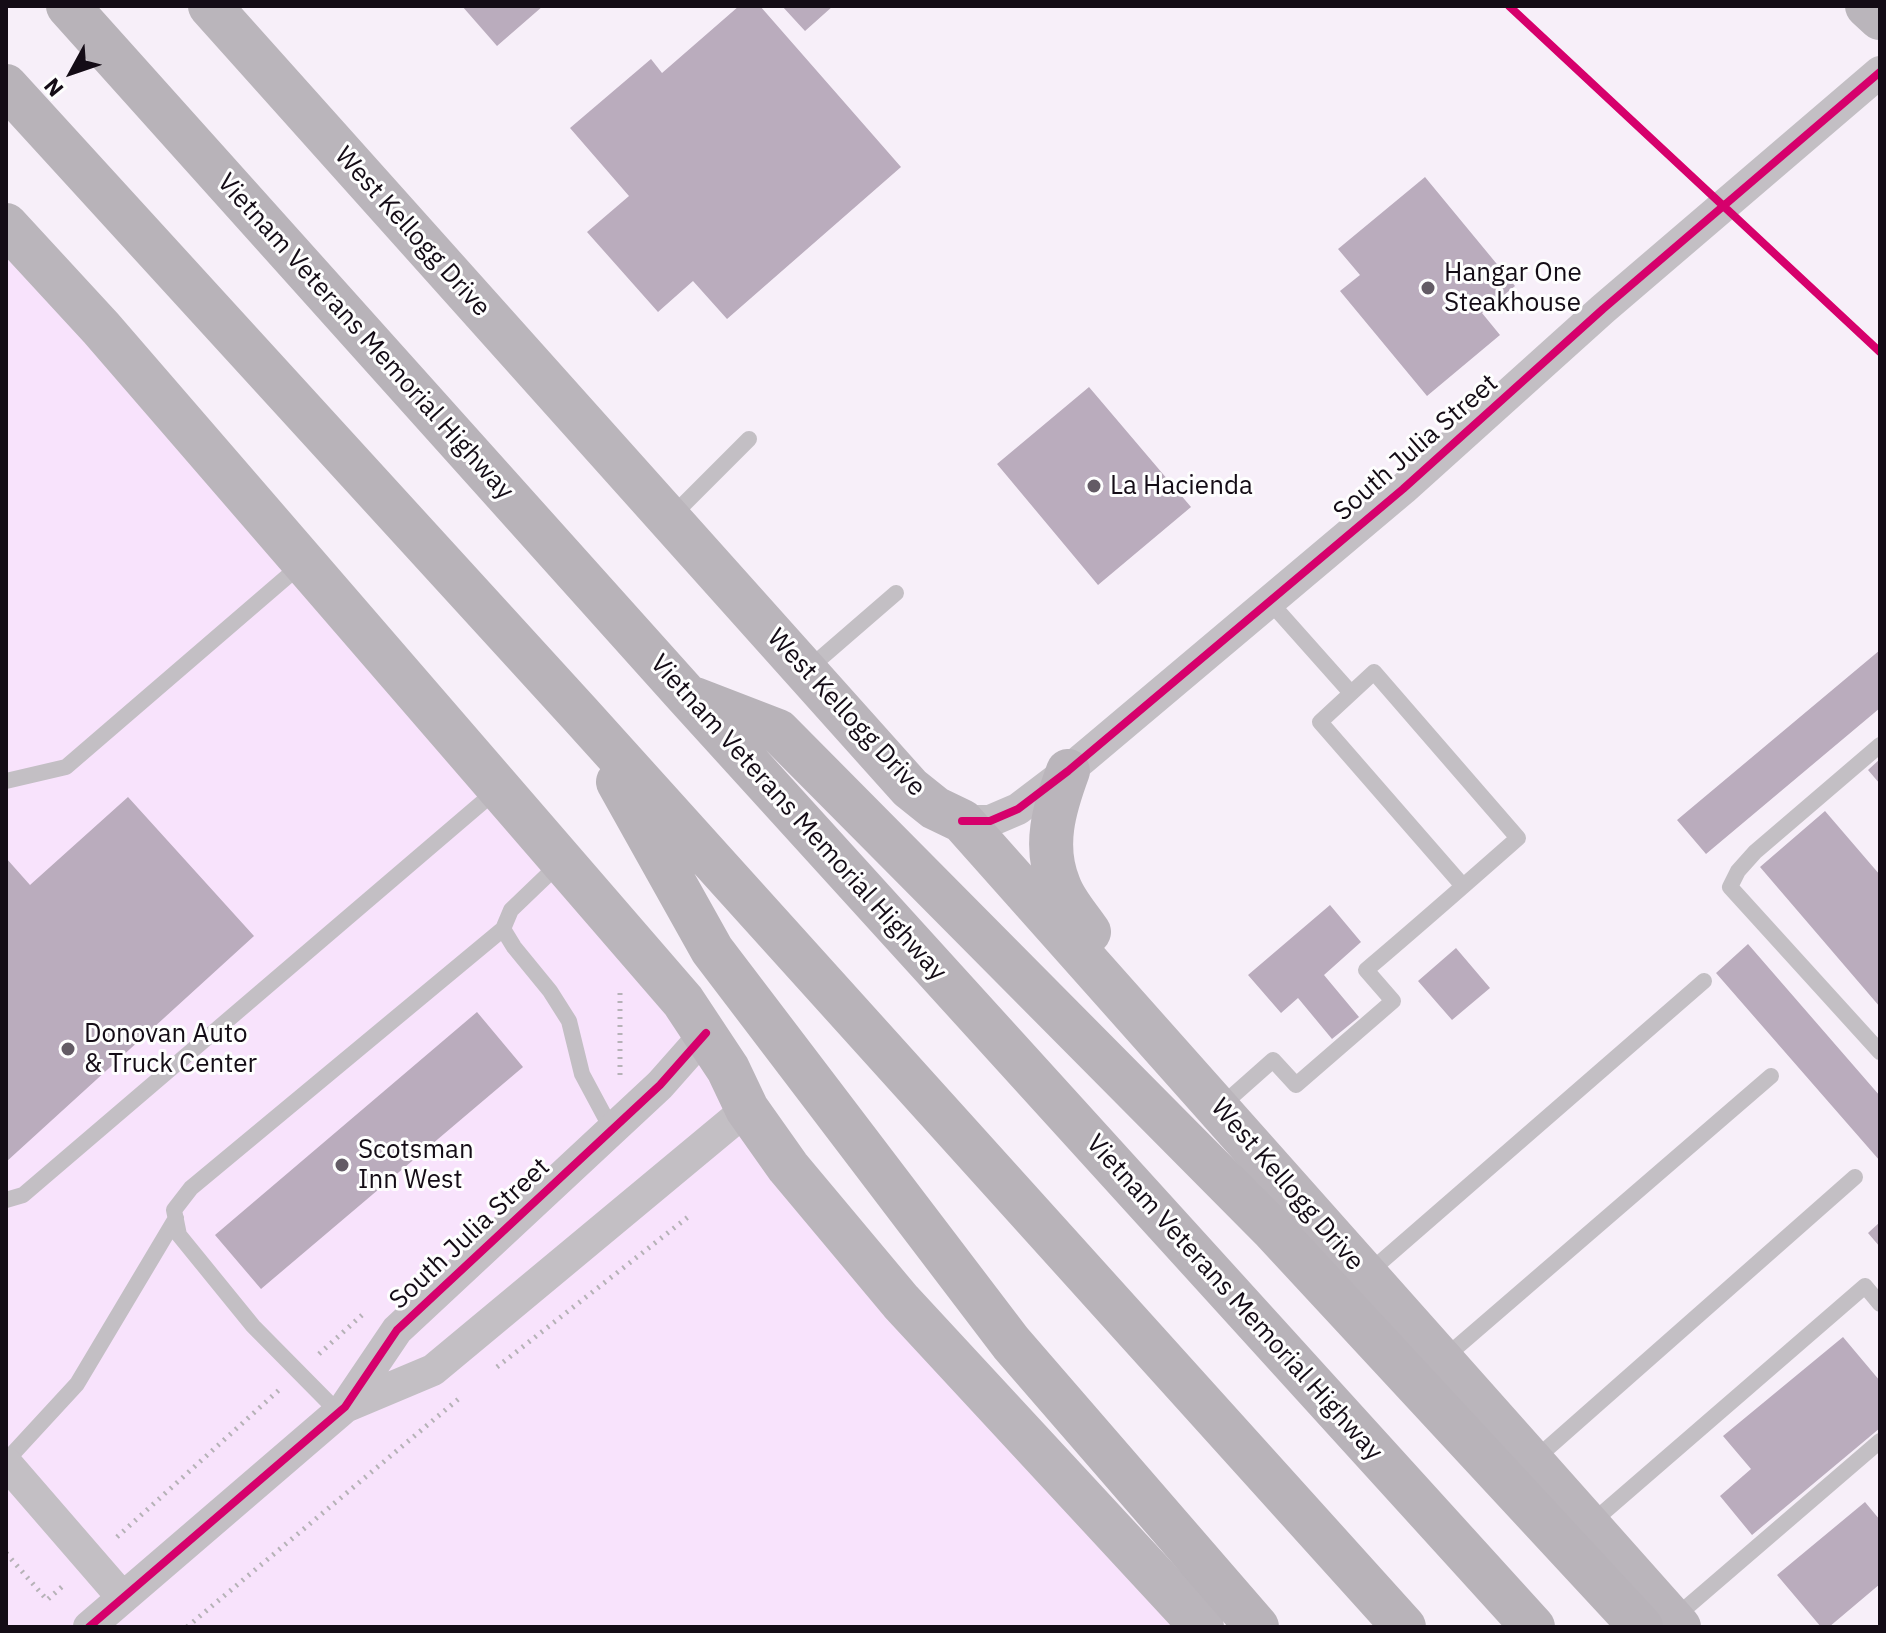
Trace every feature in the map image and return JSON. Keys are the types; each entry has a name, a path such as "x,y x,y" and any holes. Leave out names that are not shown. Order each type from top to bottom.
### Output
{"highway":[{"name":"Vietnam Veterans Memorial Highway","path":"68,6 687,696 1533,1627"},
{"path":"6,86 579,713 1404,1627"},
{"path":"687,696 778,731 1664,1625"},
{"path":"579,713 712,950 1011,1343 1257,1627"}],"main road":[{"name":"West Kellogg Drive","path":"210,6 910,788 935,808 962,821 1588,1525 1664,1625"},
{"path":"1867,6 1880,18"},
{"path":"6,225 101,328 683,1001 728,1069 747,1109 788,1167 901,1302 1202,1627"},
{"path":"1068,771 1057,802 1050,837 1051,861 1059,888 1168,1051"}],"street":[{"name":"South Julia Street","path":"962,821 990,821 1018,809 1068,771 1403,489 1603,309 1880,72"},
{"name":"South Julia Street","path":"89,1627 342,1409 397,1330 605,1116 660,1085 706,1033"},
{"name":"South Julia Street","path":"342,1409 433,1370 747,1109"},
{"path":"6,1462 123,1598"}],"lane":[{"path":"669,518 749,439"},
{"path":"6,781 66,767 304,562"},
{"path":"806,671 896,593"},
{"path":"1270,602 1351,693"},
{"path":"1219,1108 1273,1060 1296,1085 1393,1001 1366,970 1463,886 1518,838 1374,672 1320,722 1463,886"},
{"path":"1880,745 1755,852 1738,871 1730,887 1880,1052"},
{"path":"6,1200 23,1195 499,788"},
{"path":"342,1409 253,1326 179,1235 174,1210 191,1188 503,929 511,910 562,861"},
{"path":"503,929 569,1021 582,1074 605,1116"},
{"path":"1366,1275 1704,981"},
{"path":"1442,1360 1771,1076"},
{"path":"1532,1462 1855,1177"},
{"path":"6,1462 77,1384 176,1218"},
{"path":"1588,1525 1865,1286 1880,1304"},
{"path":"1664,1625 1880,1441"}],"path":[{"path":"605,1116 620,1081 620,982"},
{"path":"491,1372 688,1217"},
{"path":"6,1553 47,1600 368,1310"},
{"path":"187,1627 466,1392"}],"shaded area":[{"path":"6,245 747,1109 1204,1627 6,1627"}],"building":[{"path":"462,6 543,6 497,46"},
{"path":"739,6 760,6 901,167 727,319 693,281 658,312 587,232 629,196 570,128 651,59 662,73"},
{"path":"782,6 833,6 805,31"},
{"name":"Hangar One Steakhouse","path":"1425,177 1515,286 1482,313 1500,335 1427,396 1340,291 1360,275 1338,249"},
{"name":"La Hacienda","path":"1089,387 1191,507 1098,585 997,464"},
{"path":"1880,650 1880,708 1706,854 1677,820"},
{"path":"1880,759 1880,784 1868,770"},
{"name":"Donovan Auto & Truck Center","path":"128,797 254,936 6,1162 6,858 30,885"},
{"path":"1825,811 1880,875 1880,1007 1760,867"},
{"path":"1330,905 1361,942 1324,975 1359,1017 1332,1039 1298,998 1281,1013 1248,975"},
{"path":"1748,944 1880,1096 1880,1161 1716,973"},
{"path":"1456,948 1490,988 1452,1020 1418,981"},
{"path":"477,1012 523,1067 261,1289 215,1235"},
{"path":"1880,1222 1880,1247 1868,1233"},
{"path":"1843,1337 1880,1381 1880,1428 1752,1535 1720,1496 1751,1469 1723,1436"},
{"path":"1865,1502 1880,1520 1880,1584 1829,1627 1821,1627 1777,1575"}],"cycle path":[{"path":"1509,6 1880,352"},
{"path":"962,821 990,821 1018,809 1068,771 1403,489 1603,309 1880,72"},
{"path":"89,1627 345,1407 397,1330 660,1085 706,1033"}],"place":[{"name":"Hangar One Steakhouse","path":"1428,288"},
{"name":"La Hacienda","path":"1094,486"},
{"name":"Donovan Auto & Truck Center","path":"68,1049"},
{"name":"Scotsman Inn West","path":"342,1165"}]}
